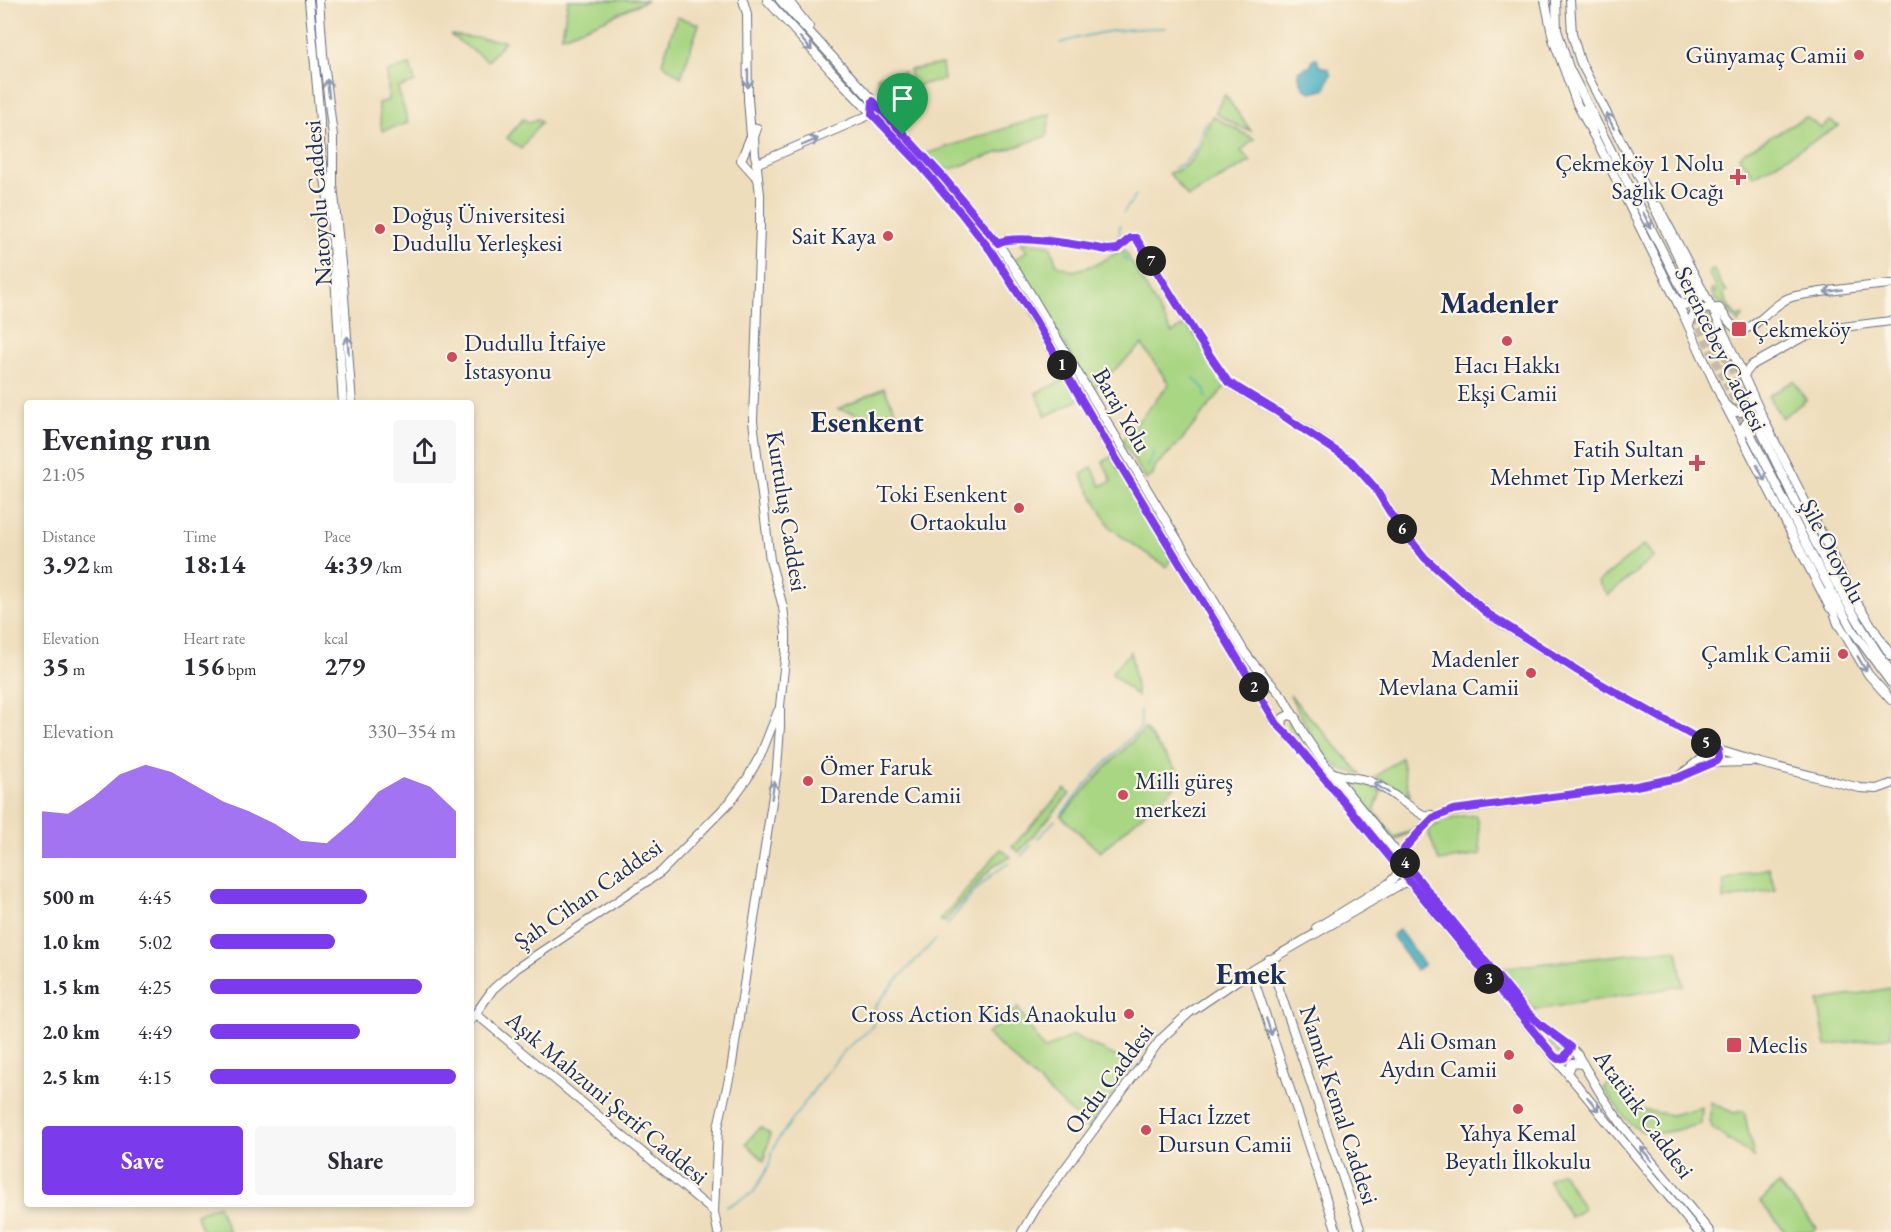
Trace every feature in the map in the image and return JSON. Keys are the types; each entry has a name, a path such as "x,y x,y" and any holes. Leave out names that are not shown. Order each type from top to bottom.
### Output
{"highway":[{"path":"1554,0 1564,55 1685,295"},
{"path":"1570,0 1572,34 1580,61 1702,296 1695,303 1684,305 1676,299"},
{"path":"1582,93 1593,134"},
{"path":"1698,289 1713,310"},
{"name":"Şile Otoyolu","path":"1762,425 1844,598 1860,627 1891,672"},
{"name":"Şile Otoyolu","path":"1745,434 1853,631 1891,683"},
{"path":"1815,561 1839,626"}],"main road":[{"name":"Natoyolu Caddesi","path":"309,0 321,142 332,227 343,400"},
{"name":"Natoyolu Caddesi","path":"319,0 333,136 333,185 352,400"},
{"path":"743,0 747,14 751,136 741,160 757,179"},
{"name":"Baraj Yolu","path":"767,0 916,160 987,245 1035,320 1258,695 1281,729 1398,869"},
{"name":"Baraj Yolu","path":"780,0 944,178 998,243 1244,651 1283,697 1306,739 1330,771 1402,859"},
{"path":"788,0 807,23 819,43"},
{"name":"Serencebey Caddesi","path":"1545,0 1556,47 1577,104 1689,325 1724,403 1745,434 1839,626 1868,674 1891,700"},
{"path":"745,165 753,165 756,160 872,114 873,101"},
{"name":"Kurtuluş Caddesi","path":"718,1232 714,1212 718,1127 731,1070 749,958 778,753 786,650 783,607 770,560 753,421 760,227 760,195 754,136 757,129"},
{"path":"742,153 751,151 756,160"},
{"path":"998,243 1004,239 1044,241 1107,250 1118,249 1130,238 1136,238 1224,378 1351,461 1375,488 1396,522 1425,558 1496,620 1578,671 1718,750 1860,788 1877,789 1891,784"},
{"path":"1689,325 1692,316 1702,308 1713,310 1719,308 1732,326 1739,329 1758,321 1776,304 1789,297 1891,284"},
{"path":"1713,310 1744,375 1762,425 1854,598 1891,657"},
{"path":"1744,375 1752,365 1800,338 1836,328 1891,321"},
{"path":"1724,403 1736,412 1741,412 1750,406 1752,394"},
{"path":"1745,434 1743,428 1749,419 1755,417 1761,419 1762,425"},
{"path":"1111,450 1120,445"},
{"path":"1258,695 1266,696 1274,687"},
{"name":"Şah Cihan Caddesi","path":"474,1016 493,989 517,968 661,872 730,802 747,779 764,746 780,706"},
{"path":"1281,729 1282,718 1289,715 1296,717"},
{"path":"764,746 772,742 776,745 778,753"},
{"path":"1677,778 1702,758 1703,751 1708,744"},
{"path":"1402,859 1404,849 1430,819 1453,810 1525,802 1677,778 1713,764 1719,758 1718,750"},
{"path":"1702,758 1708,764 1761,763"},
{"path":"1330,771 1339,776 1355,777 1373,783 1430,819"},
{"name":"Atatürk Caddesi","path":"1402,859 1525,1010 1571,1047 1625,1129 1710,1232"},
{"name":"Atatürk Caddesi","path":"1398,869 1698,1232"},
{"name":"Ordu Caddesi","path":"1022,1232 1038,1205 1161,1039 1188,1013 1388,884 1396,876 1398,869"},
{"name":"Ordu Caddesi","path":"1269,959 1403,883 1410,883"},
{"name":"Namık Kemal Caddesi","path":"1269,959 1361,1232"},
{"path":"1251,971 1337,1232"},
{"name":"Aşık Mahzuni Şerif Caddesi","path":"474,1018 714,1212"},
{"path":"1554,1056 1558,1059 1564,1058 1571,1047"},
{"path":"1568,1073 1572,1063 1583,1064"}],"green space":[{"path":"568,0 647,0 562,36"},
{"path":"770,0 776,0 888,126"},
{"path":"677,17 699,24 681,77 662,63"},
{"path":"450,35 505,41 488,61"},
{"path":"942,64 944,80 912,86 909,70"},
{"path":"410,65 415,82 398,88 408,123 382,131 378,103 389,100 387,72"},
{"path":"904,72 906,85 880,89 877,76"},
{"path":"917,86 919,100 893,104 891,90"},
{"path":"1225,95 1251,131 1215,113"},
{"path":"1050,114 1047,136 954,168 941,169 925,154"},
{"path":"1212,116 1254,139 1241,151 1251,161 1188,197 1169,173 1178,170 1192,159"},
{"path":"1806,117 1821,128 1830,121 1839,126 1754,176 1739,157"},
{"path":"523,119 530,123 537,119 541,122 521,149 507,138"},
{"path":"900,136 959,199 991,240 1113,440 1110,442 988,240 898,138"},
{"path":"1020,242 1050,245 1057,265 1073,271 1095,265 1124,249 1172,333 1187,324 1227,384 1181,441 1156,466 1153,475 1146,480 1122,441 1169,384 1142,345 1092,390 1014,260 1027,251"},
{"path":"1714,270 1727,291 1723,294 1731,311 1733,310 1737,318 1742,315 1743,317 1738,323 1725,305 1716,301 1711,291 1713,289 1715,293 1718,291 1708,272"},
{"path":"1067,379 1079,400 1046,416 1036,393"},
{"path":"1794,381 1806,400 1782,418 1768,396"},
{"path":"884,388 896,412 878,419 838,409"},
{"path":"1121,454 1241,651 1271,687 1269,691 1264,692 1118,455"},
{"path":"1111,457 1172,556 1167,567 1110,527 1081,475 1092,467 1101,486 1112,481 1103,462"},
{"path":"1644,545 1654,557 1608,595 1598,582"},
{"path":"1131,652 1137,696 1111,673"},
{"path":"1290,695 1361,774 1340,768 1331,761 1311,734"},
{"path":"1293,719 1304,741 1552,1037 1565,1048 1563,1055 1559,1055 1288,728 1288,721"},
{"path":"1145,729 1183,779 1100,852 1061,816"},
{"path":"1401,758 1410,796 1375,777"},
{"path":"1343,780 1364,782 1381,792 1374,811 1394,837 1412,831 1392,842"},
{"path":"1065,789 1070,794 1019,852 1012,847"},
{"path":"1475,815 1478,819 1481,855 1439,861 1427,829 1457,817"},
{"path":"1001,849 1011,857 994,865 944,922 940,920"},
{"path":"1769,868 1775,890 1723,900 1724,880"},
{"path":"1677,949 1683,986 1535,1010 1499,968"},
{"path":"1891,988 1891,1036 1826,1046 1818,1001"},
{"path":"1018,1008 1044,1050 1073,1035 1135,1066 1088,1128 987,1034"},
{"path":"1613,1080 1637,1109 1671,1115 1702,1107 1701,1124 1659,1133 1636,1128 1623,1115 1604,1088"},
{"path":"1710,1102 1734,1113 1744,1111 1754,1157 1713,1129 1710,1121"},
{"path":"760,1127 770,1134 764,1161 746,1143"},
{"path":"1562,1172 1584,1209 1570,1217 1548,1180"},
{"path":"1778,1184 1817,1228 1812,1232 1786,1232 1760,1202"},
{"path":"219,1207 229,1232 203,1232 196,1214"}],"water":[{"path":"1314,58 1317,58 1319,66 1328,68 1331,74 1325,89 1314,92 1303,86 1298,71 1311,66"},
{"path":"1399,930 1424,965 1416,970 1392,935"}],"waterway":[{"path":"1060,43 1112,31 1166,28"},
{"path":"1174,168 1181,165 1191,155 1206,122"},
{"path":"1123,213 1136,195"},
{"path":"1119,241 1120,225"},
{"path":"1123,255 1127,262"},
{"path":"1194,378 1205,390 1206,398"},
{"path":"1148,467 1154,451"},
{"path":"1062,813 1096,773 1141,727 1140,710"},
{"path":"1038,838 1055,820"},
{"path":"1021,856 1031,845"},
{"path":"947,925 984,882 1010,863"},
{"path":"726,1207 753,1193 769,1166 777,1141 845,1050 873,1025 876,1005 935,940"}],"tunnel":[{"path":"1694,290 1757,423"},
{"path":"1685,295 1748,430"}],"place":[{"name":"Günyamaç Camii","path":"1859,55"},
{"name":"Çekmeköy 1 Nolu Sağlık Ocağı","path":"1738,177"},
{"name":"Doğuş Üniversitesi Dudullu Yerleşkesi","path":"380,229"},
{"name":"Sait Kaya","path":"888,236"},
{"name":"Çekmeköy","path":"1739,329"},
{"name":"Hacı Hakkı Ekşi Camii","path":"1507,341"},
{"name":"Dudullu İtfaiye İstasyonu","path":"452,357"},
{"name":"Fatih Sultan Mehmet Tıp Merkezi","path":"1697,463"},
{"name":"Toki Esenkent Ortaokulu","path":"1019,508"},
{"name":"Çamlık Camii","path":"1843,654"},
{"name":"Madenler Mevlana Camii","path":"1531,673"},
{"name":"Ömer Faruk Darende Camii","path":"808,781"},
{"name":"Milli güreş merkezi","path":"1123,795"},
{"name":"Cross Action Kids Anaokulu","path":"1129,1014"},
{"name":"Meclis","path":"1734,1045"},
{"name":"Ali Osman Aydın Camii","path":"1509,1055"},
{"name":"Yahya Kemal Beyatlı İlkokulu","path":"1518,1109"},
{"name":"Hacı İzzet Dursun Camii","path":"1146,1130"}],"district":[{"name":"Madenler","path":"1499,303"},
{"name":"Esenkent","path":"867,422"},
{"name":"Emek","path":"1251,974"}],"route":[{"path":"873,101 903,135 944,178 998,243 1004,239 1044,241 1107,250 1118,249 1130,238 1136,238 1224,378 1351,461 1375,488 1396,522 1425,558 1488,614 1578,671 1718,750 1719,758 1713,764 1677,778 1525,802 1453,810 1433,818 1404,849 1402,859 1525,1010 1571,1047 1567,1056 1558,1059 1554,1056 1274,720 1035,320 991,251 916,160 872,114 873,101"}]}
